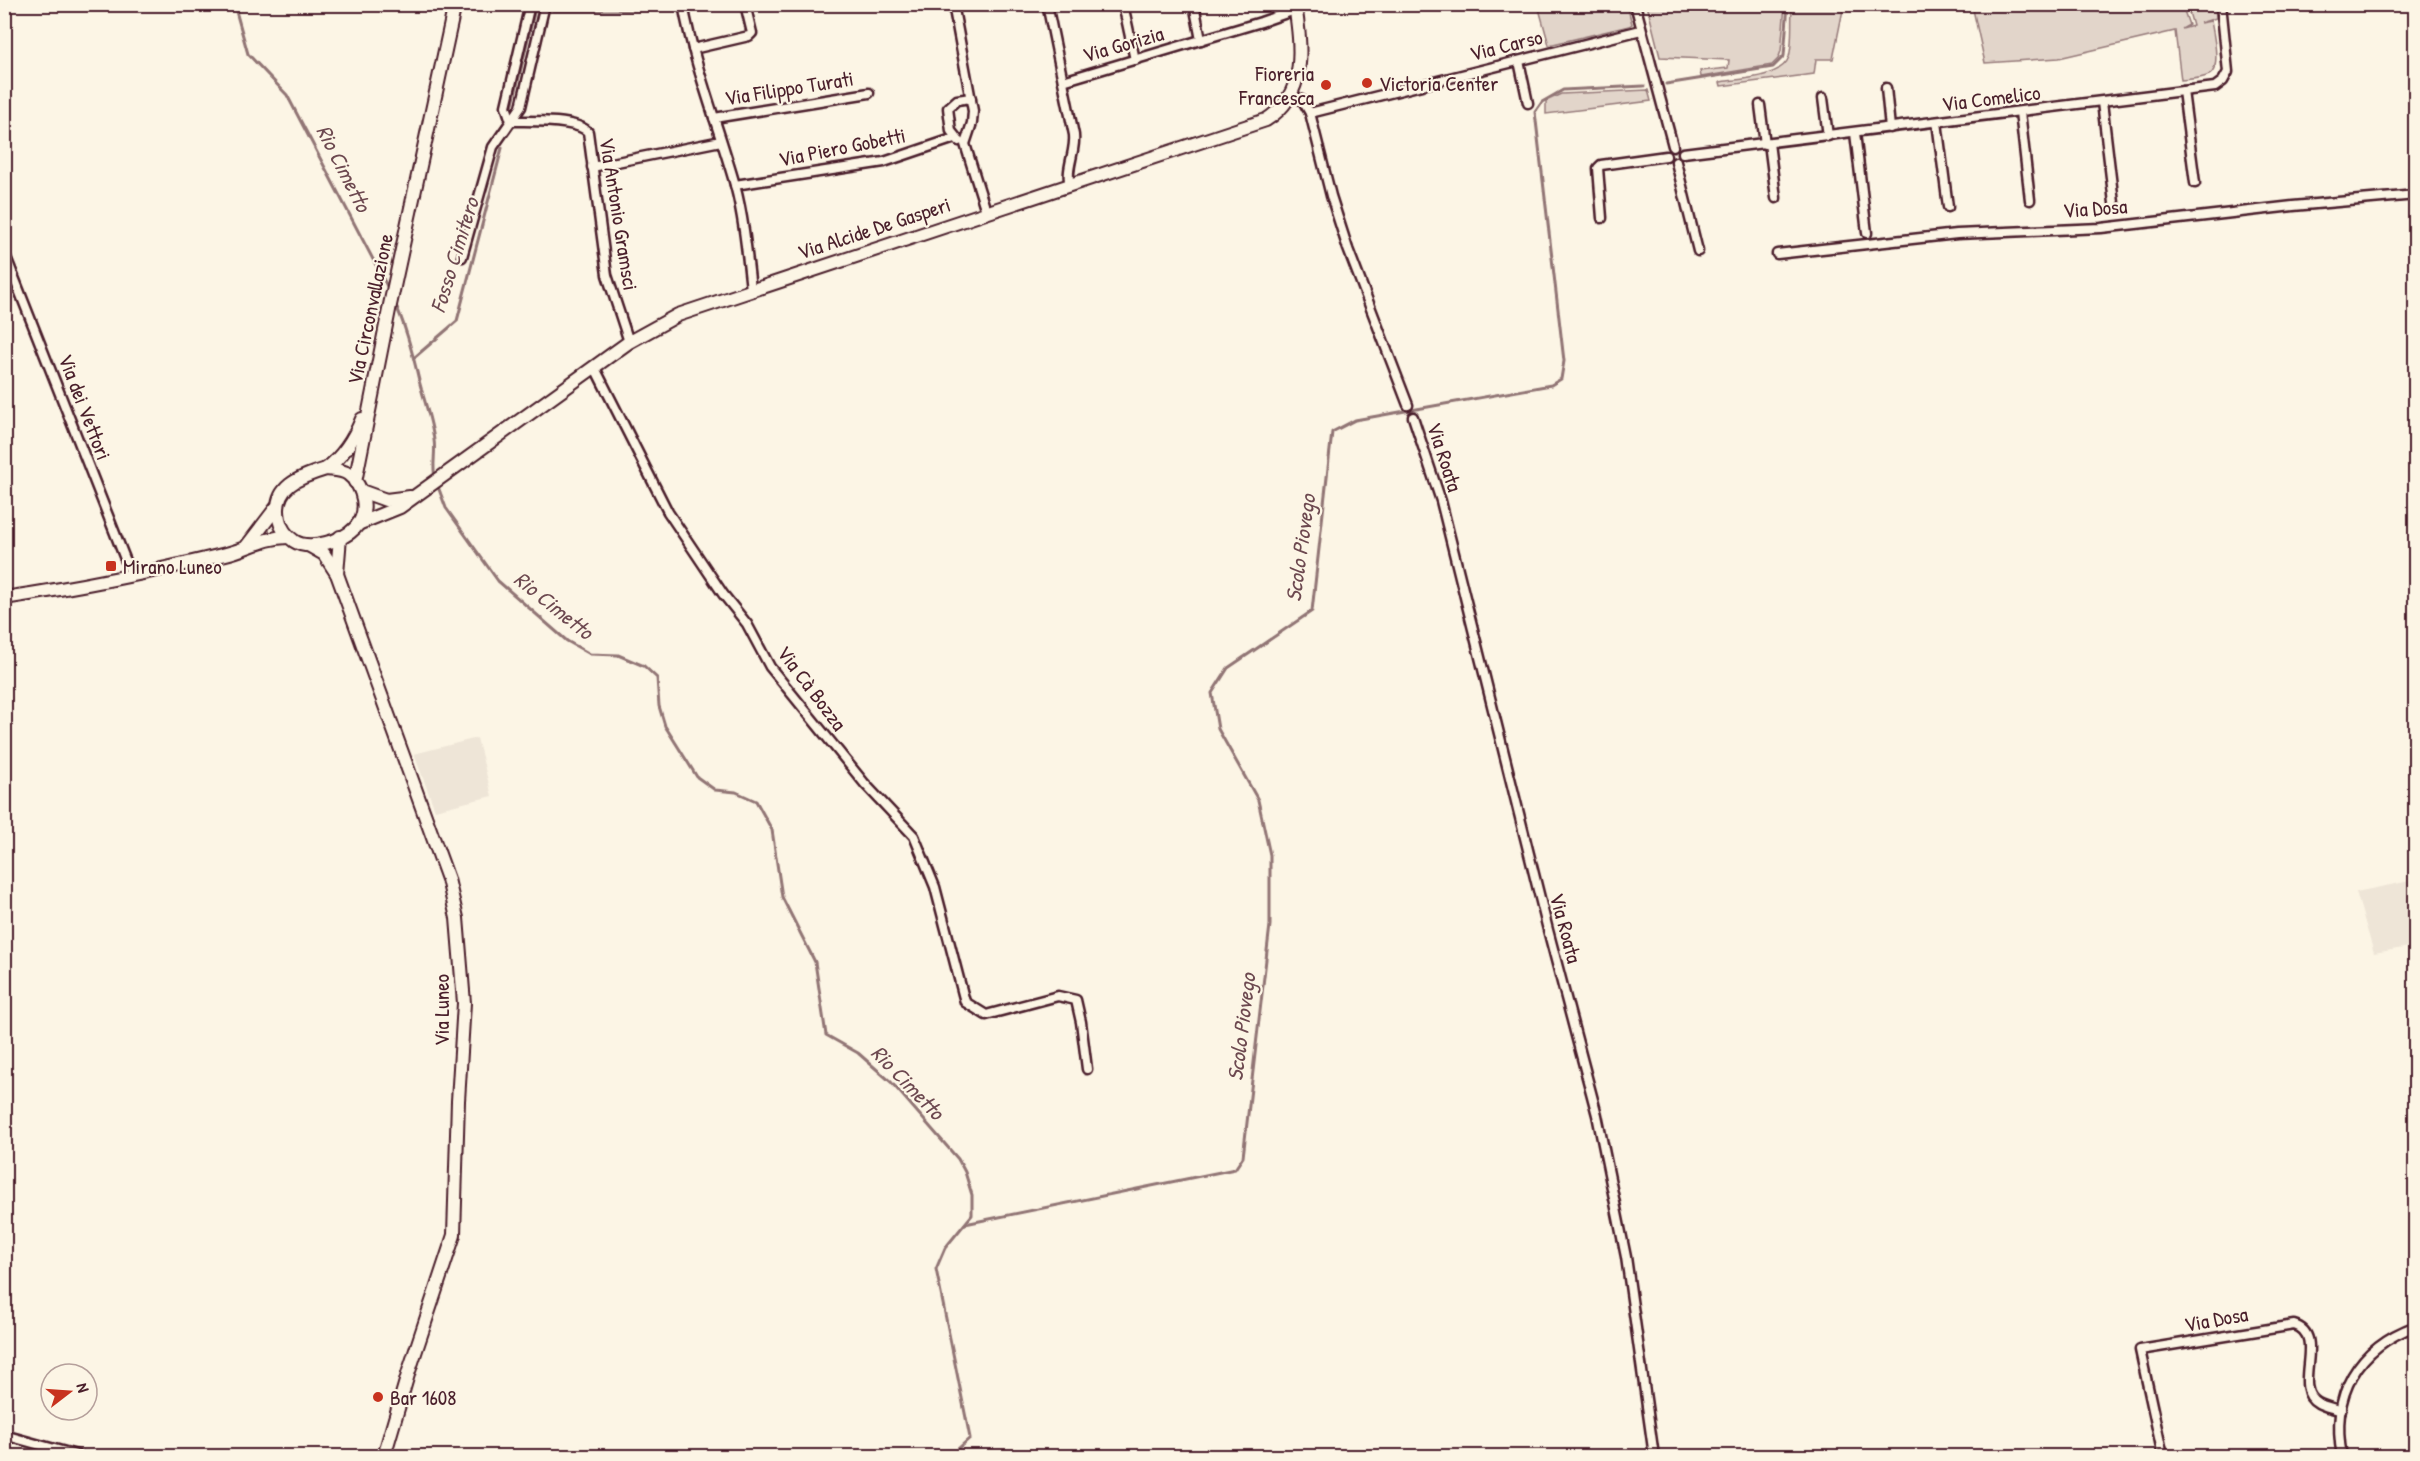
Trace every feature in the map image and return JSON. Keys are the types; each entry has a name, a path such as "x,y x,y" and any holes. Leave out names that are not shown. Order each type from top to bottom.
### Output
{"street":[{"name":"Via Circonvallazione","path":"358,486 371,396 455,4"},
{"path":"511,121 506,106 530,4"},
{"path":"462,257 493,147 520,107 545,4"},
{"name":"Via Filippo Turati","path":"683,4 693,49 735,185 743,220 751,289"},
{"path":"693,49 749,36 752,33 745,4"},
{"path":"953,4 973,117 965,144 986,211"},
{"path":"1047,4 1075,142 1068,179 1070,185"},
{"path":"1123,4 1135,60"},
{"path":"1194,4 1201,40"},
{"path":"1635,4 1672,146"},
{"name":"Via Comelico","path":"1683,153 2215,87 2227,76 2221,4"},
{"path":"1295,7 1299,68 1292,95 1303,101 1310,113"},
{"name":"Via Gorizia","path":"1063,81 1201,40 1295,7"},
{"name":"Via Carso","path":"1310,113 1641,30"},
{"path":"1519,61 1528,103"},
{"path":"1886,87 1890,128"},
{"path":"2183,91 2195,183"},
{"name":"Via Filippo Turati","path":"714,118 869,93"},
{"name":"Via Alcide De Gasperi","path":"358,524 400,507 629,342 678,315 986,211 1253,126 1275,114 1292,95"},
{"path":"965,144 955,138 950,126 948,108 957,100 970,98"},
{"path":"1823,98 1828,136"},
{"path":"2102,102 2114,203"},
{"path":"1760,105 1776,198"},
{"path":"2020,112 2030,200"},
{"name":"Via Roata","path":"1310,113 1331,196 1348,249 1408,405"},
{"name":"Via Antonio Gramsci","path":"511,121 544,122 585,128 589,138 607,274 629,342"},
{"path":"1937,122 1948,207"},
{"path":"1855,133 1867,233"},
{"name":"Via Piero Gobetti","path":"735,185 884,162 955,138"},
{"path":"592,167 721,141"},
{"path":"1672,146 1680,147 1683,153 1681,159 1676,162 1666,156 1668,148 1672,146"},
{"path":"1602,218 1598,168 1602,165 1666,156"},
{"path":"1676,162 1698,251"},
{"name":"Via Dosa","path":"1777,254 1958,234 2101,228 2293,206 2415,195"},
{"name":"Via dei Vettori","path":"4,252 131,574"},
{"name":"Via Cà Bozza","path":"595,368 668,512 723,594 747,624 770,667 865,784 914,836 935,887 965,1002 986,1015 1058,996 1076,1000 1087,1069"},
{"path":"246,546 276,508 280,495 287,487 306,476 326,469 337,461 353,438 371,396"},
{"name":"Via Roata","path":"1413,417 1441,501 1548,930 1597,1115 1626,1257 1654,1456"},
{"path":"326,469 347,473 358,486 386,500 414,496"},
{"path":"310,546 340,537 355,528 363,509 358,486"},
{"path":"276,508 280,524 288,537 324,555 337,574"},
{"path":"4,598 83,585 230,554 272,537 288,537"},
{"path":"337,574 340,537"},
{"name":"Via Luneo","path":"337,574 448,879 457,918 464,1003 454,1235 409,1371 384,1456"},
{"name":"Via Dosa","path":"2163,1456 2140,1350 2289,1324 2299,1326 2308,1336 2307,1383 2310,1394 2318,1403 2341,1411"},
{"path":"2342,1456 2339,1422 2344,1394 2353,1374 2365,1357 2393,1335 2415,1326"},
{"path":"4,1435 80,1456"}],"shaded area":[{"path":"555,4 673,4 674,10 553,11"},
{"path":"1538,5 1627,5 1632,24 1549,45"},
{"path":"1647,5 1785,5 1781,51 1778,59 1772,65 1701,77 1700,71 1728,68 1729,60 1660,57"},
{"path":"1792,5 1844,5 1833,59 1816,59 1814,74 1721,86 1720,82 1759,76 1785,64 1791,45"},
{"path":"1972,5 2182,5 2189,25 2182,29 2193,26 2187,5 2215,5 2216,18 2200,23 2211,21 2216,50 2215,66 2209,75 2181,80 2175,31 2059,58 1985,63"},
{"path":"1648,90 1651,101 1546,114 1546,101 1561,94"},
{"path":"477,738 492,796 435,810 414,754"},
{"path":"2415,880 2415,946 2374,953 2356,892"}],"waterway":[{"name":"Rio Cimetto","path":"234,4 248,54 287,95 389,290"},
{"name":"Fosso Cimitero","path":"512,107 536,4"},
{"name":"Scolo Piovego","path":"1666,84 1773,67 1784,56 1788,4"},
{"name":"Scolo Piovego","path":"965,1224 1235,1169 1243,1157 1270,925 1270,855 1258,800 1218,729 1212,693 1228,668 1312,611 1332,432 1355,420 1551,385 1561,379 1564,361 1535,112 1542,102 1563,90 1644,86"},
{"name":"Fosso Cimitero","path":"415,357 457,321 502,148"},
{"name":"Rio Cimetto","path":"394,301 407,336 431,423 435,477"},
{"name":"Rio Cimetto","path":"437,484 446,508 498,581 567,641 590,654 618,655 644,666 657,678 659,706 665,726 697,777 715,790 736,792 756,801 772,830 782,897 815,962 826,1035 858,1053 891,1082 958,1159 965,1172 972,1195 972,1215 945,1248 936,1269 970,1438 950,1456"}],"place":[{"name":"Victoria Center","path":"1367,83"},
{"name":"Fioreria Francesca","path":"1326,85"},
{"name":"Mirano Luneo","path":"111,566"},
{"name":"Bar 1608","path":"378,1397"}]}
